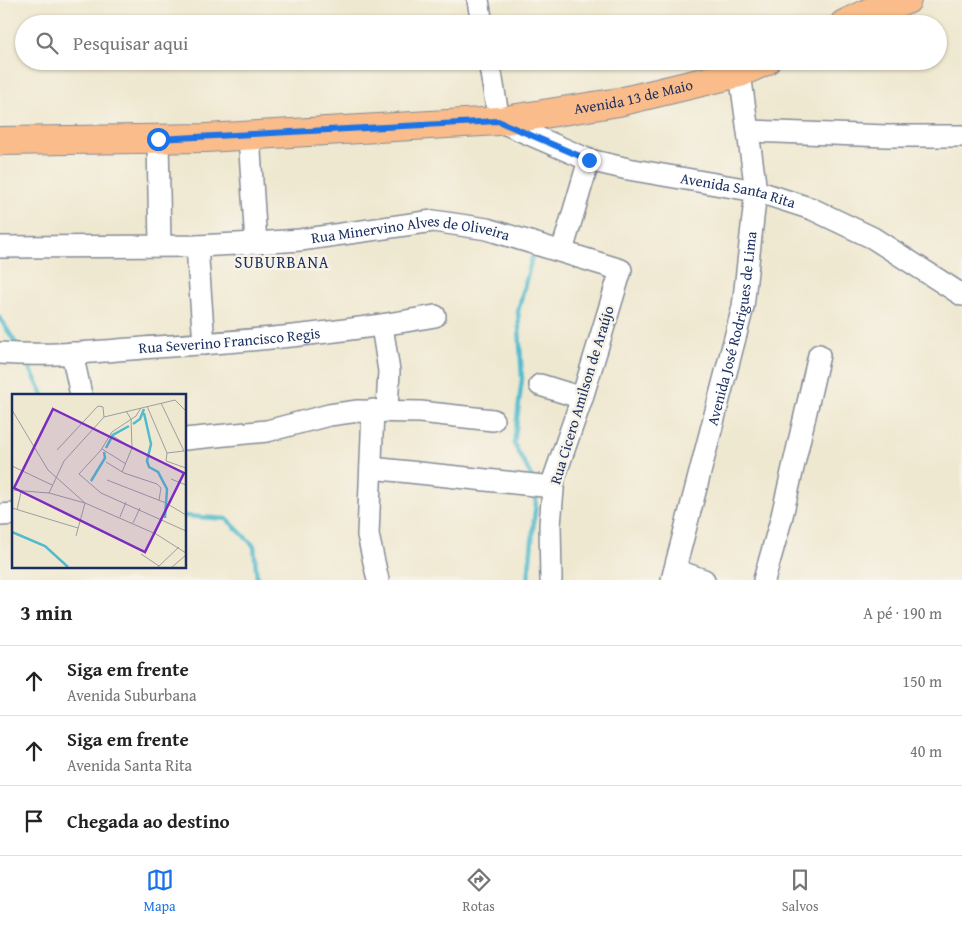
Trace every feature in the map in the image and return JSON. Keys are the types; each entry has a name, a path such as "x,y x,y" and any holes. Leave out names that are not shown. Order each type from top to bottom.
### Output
{"main road":[{"path":"863,15 907,0"},
{"name":"Avenida 13 de Maio","path":"0,141 249,136 498,121 618,102 745,70"}],"street":[{"path":"478,0 480,15"},
{"path":"490,70 498,121"},
{"name":"Avenida José Rodrigues de Lima","path":"674,575 743,307 756,191 750,131 740,72"},
{"name":"Avenida Santa Rita","path":"498,121 589,160 628,169 756,191 812,209 873,238 962,295"},
{"path":"750,131 887,136 962,136"},
{"path":"249,136 256,243"},
{"path":"158,139 160,245"},
{"path":"562,251 589,160"},
{"name":"Rua Minervino Alves de Oliveira","path":"0,247 196,246 256,243 300,240 432,221 487,229 621,270"},
{"path":"196,246 204,344"},
{"name":"Rua Cicero Amilson de Araújo","path":"551,580 553,487 621,270"},
{"name":"Rua Severino Francisco Regis","path":"0,353 22,355 72,353 204,344 382,326 435,316"},
{"path":"378,580 368,535 370,468 389,371 382,326"},
{"path":"72,353 80,394"},
{"path":"764,580 781,520 819,356"},
{"path":"540,385 582,398"},
{"path":"186,439 267,431 329,415 380,410 493,420"},
{"path":"370,468 553,487"},
{"path":"674,575 704,580"}],"waterway":[{"path":"533,479 514,444 522,379 518,311 534,250"},
{"path":"0,318 18,347"},
{"path":"26,360 43,394"},
{"path":"528,580 537,491"},
{"path":"186,516 227,519 254,546 257,580"}],"district":[{"name":"SUBURBANA","path":"282,262"}],"route":[{"path":"158,139 206,138 498,121 589,160"}]}
